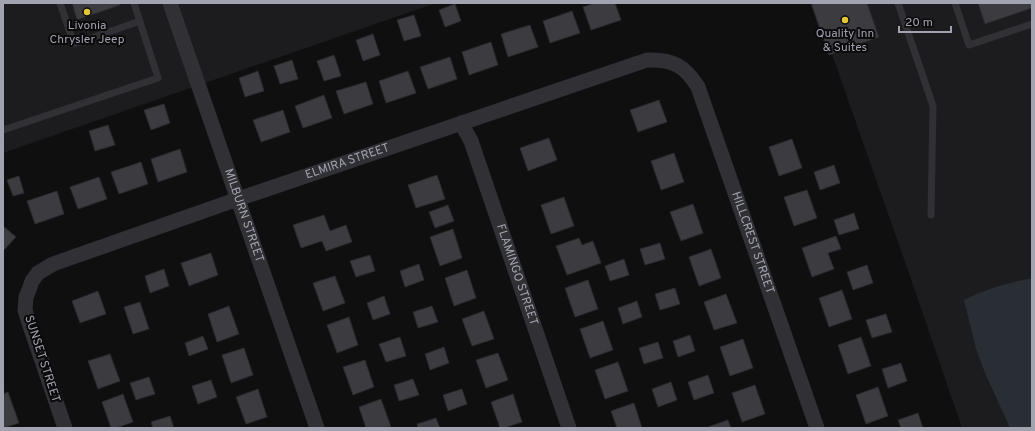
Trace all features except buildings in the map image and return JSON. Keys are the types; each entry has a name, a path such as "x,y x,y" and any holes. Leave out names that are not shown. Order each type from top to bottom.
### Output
{"street":[{"name":"MILBURN STREET","path":"170,3 317,428"},
{"name":"ELMIRA STREET","path":"29,290 32,281 38,273 53,264 238,199 648,60 660,60 672,62 678,65"},
{"name":"HILLCREST STREET","path":"678,65 692,77 698,87 817,428"},
{"name":"FLAMINGO STREET","path":"461,123 471,142 569,428"},
{"name":"SUNSET STREET","path":"29,290 26,297 25,310 65,428"}],"lane":[{"path":"60,3 74,44 140,21"},
{"path":"3,130 158,78 134,3"},
{"path":"898,3 933,106 931,215"},
{"path":"955,3 970,45 1032,24"}],"shaded area":[{"path":"3,3 436,3 3,153"},
{"path":"814,3 1032,3 1032,428 962,428"},
{"path":"1032,278 1032,428 1010,428 985,373 976,349 964,300 998,286"}],"place":[{"name":"Livonia Chrysler Jeep","path":"87,12"},
{"name":"Quality Inn & Suites","path":"845,20"}]}
